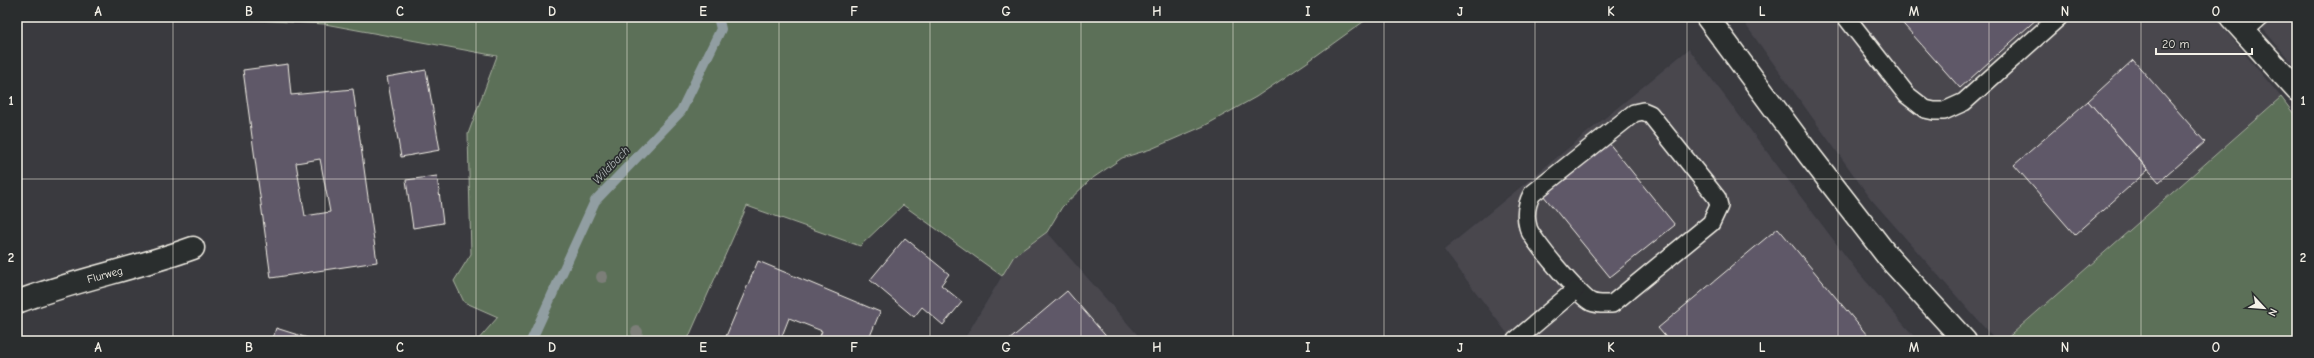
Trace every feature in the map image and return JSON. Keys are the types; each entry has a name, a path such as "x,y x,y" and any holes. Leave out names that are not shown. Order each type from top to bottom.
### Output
{"main road":[{"path":"1707,17 1810,156 1889,258 1965,341"},
{"path":"2238,24 2297,90"},
{"name":"Flurweg","path":"17,302 42,293 152,262 193,248"}],"lane":[{"path":"1846,17 1907,95 1925,109 1934,111 1944,111 1964,102 2059,17"},
{"path":"2238,24 2260,17"},
{"path":"1643,111 1650,114 1717,198 1718,206 1716,216 1711,223 1612,304 1592,303 1575,290 1528,229 1526,211 1528,201 1532,194 1634,113 1643,111"},
{"path":"1515,341 1575,290"}],"shaded area":[{"path":"1740,17 2214,17 2281,97 2004,341 1996,341 1871,199"},
{"path":"2253,17 2297,17 2297,69"},
{"path":"1689,49 1857,271 1918,341 1513,341 1444,250"},
{"path":"1047,232 1143,341 963,341 1014,256"}],"green space":[{"path":"204,17 1370,17 1256,97 1204,126 1151,149 1122,158 1090,180 1062,207 1047,232 1014,256 1002,276 903,205 860,246 747,206 687,341 477,341 498,317 464,302 454,281 471,254 468,134 497,56 325,24"},
{"path":"2281,97 2297,118 2297,341 2004,341"}],"building":[{"path":"1897,17 2039,17 1960,88"},
{"path":"2133,60 2205,142 2159,182 2088,101"},
{"path":"288,64 291,95 353,89 377,262 271,278 243,70","holes":["320,159 330,212 305,216 296,163"]},
{"path":"426,70 440,150 401,157 387,77"},
{"path":"2088,101 2148,170 2075,235 2014,165"},
{"path":"1608,142 1675,225 1610,277 1543,195"},
{"path":"437,176 443,223 413,228 406,180"},
{"path":"1778,228 1872,341 1669,341 1658,328"},
{"path":"905,238 949,274 941,285 962,302 943,325 922,307 914,317 870,280"},
{"path":"758,261 880,312 868,341 818,341 822,331 789,318 780,341 724,341"},
{"path":"1067,291 1110,341 1008,341"},
{"path":"276,328 317,341 272,341"}],"waterway":[{"name":"Wildbach","path":"531,341 595,201 681,111 721,29 718,17"}]}
